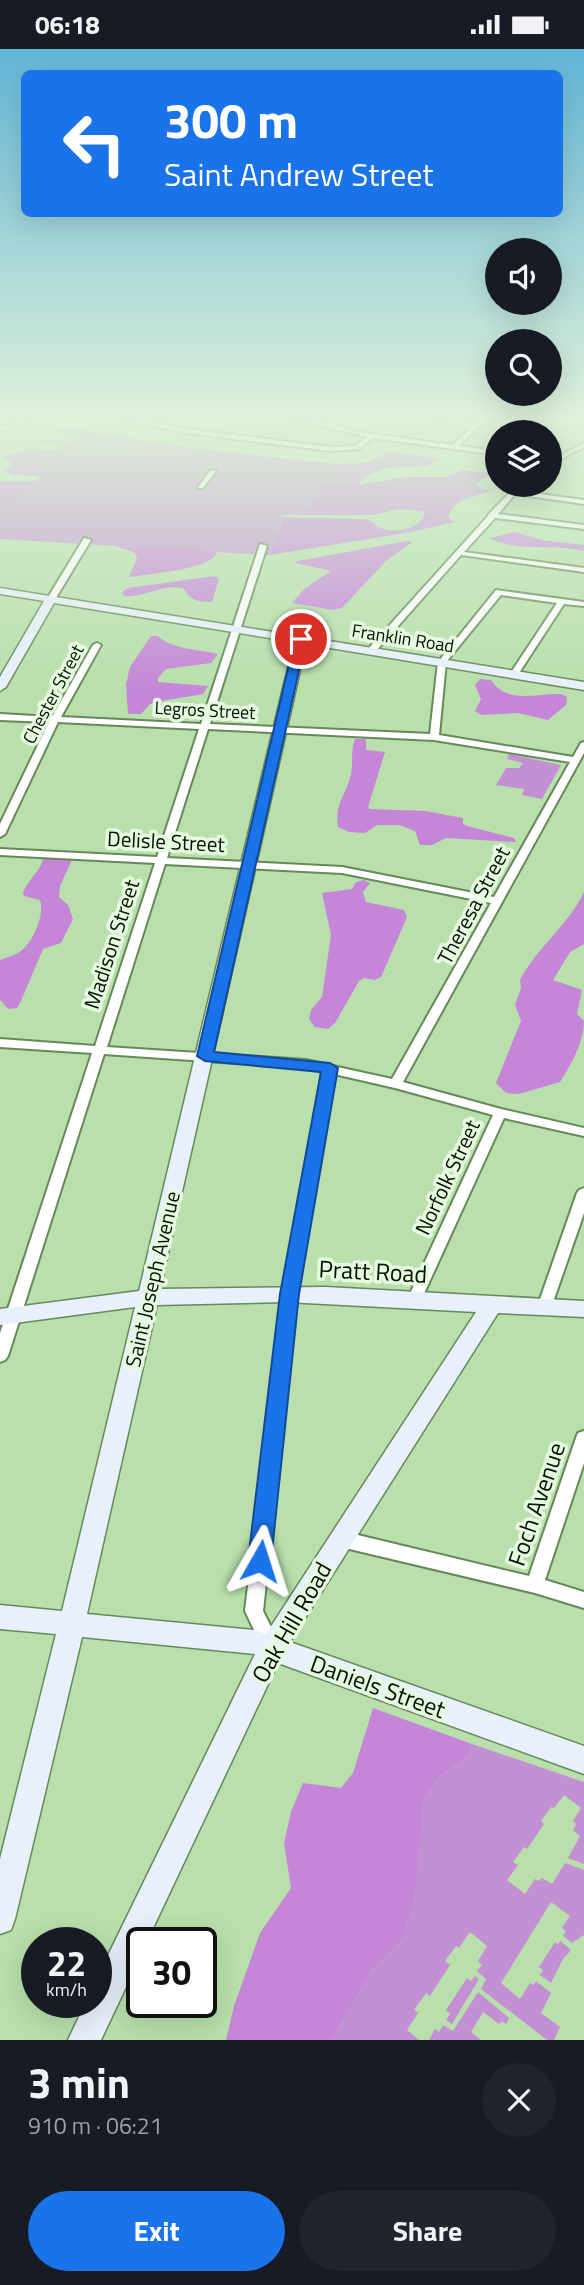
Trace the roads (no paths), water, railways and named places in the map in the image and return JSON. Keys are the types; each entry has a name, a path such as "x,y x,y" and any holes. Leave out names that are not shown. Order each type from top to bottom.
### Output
{"street":[{"path":"372,650 499,506"},
{"path":"491,515 584,527"},
{"path":"0,687 87,540"},
{"name":"Madison Street","path":"0,1356 7,1316 99,1049 263,546"},
{"path":"459,552 584,570"},
{"name":"Franklin Road","path":"0,591 584,686"},
{"path":"434,737 442,662 499,592 584,604"},
{"path":"0,605 16,601 24,595"},
{"path":"514,674 562,601"},
{"name":"Saint Joseph Avenue","path":"0,1919 72,1624 301,639"},
{"name":"Chester Street","path":"0,834 55,719 97,645"},
{"name":"Legros Street","path":"0,717 434,737 575,760"},
{"name":"Theresa Street","path":"396,1084 584,745"},
{"name":"Delisle Street","path":"0,852 342,870 496,901"},
{"path":"0,1043 205,1056 330,1068 584,1132"},
{"path":"272,1647 254,1611 290,1294 330,1068"},
{"name":"Norfolk Street","path":"415,1298 499,1112"},
{"path":"545,1305 584,1193"},
{"name":"Pratt Road","path":"7,1316 147,1299 290,1294 415,1298 492,1305"},
{"path":"492,1305 545,1305 584,1310"},
{"name":"Oak Hill Road","path":"84,2040 272,1647 492,1305"},
{"name":"Foch Avenue","path":"535,1585 583,1445"},
{"path":"341,1539 535,1585 584,1600"},
{"name":"Daniels Street","path":"0,1617 236,1638 272,1647 584,1760"}]}
